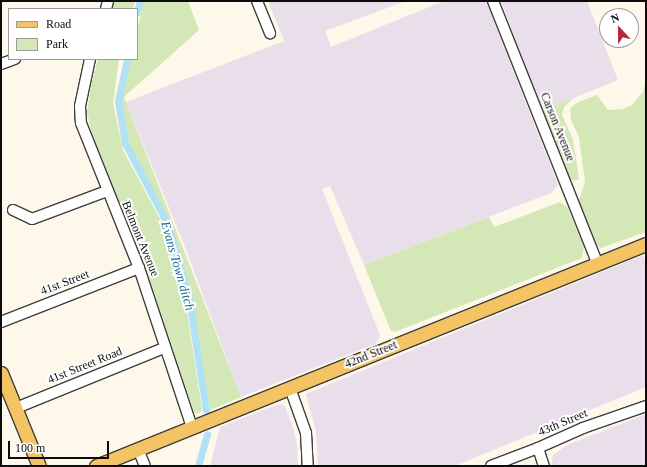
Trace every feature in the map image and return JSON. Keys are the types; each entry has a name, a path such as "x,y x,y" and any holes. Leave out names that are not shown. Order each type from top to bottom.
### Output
{"main road":[{"name":"42nd Street","path":"96,466 646,244"},
{"path":"1,373 39,466"}],"street":[{"path":"257,1 270,33"},
{"name":"Carson Avenue","path":"493,1 597,263"},
{"path":"1,64 11,60"},
{"name":"Belmont Avenue","path":"90,60 80,106 81,123 139,268 164,348 192,427"},
{"path":"13,210 32,220 107,191"},
{"name":"41st Street","path":"1,322 139,268"},
{"name":"41st Street Road","path":"16,408 164,348"},
{"path":"290,388 306,433 308,466"},
{"name":"43th Street","path":"491,466 538,448 583,428 646,406"},
{"path":"538,448 544,466"},
{"path":"138,449 145,466"}],"shaded area":[{"path":"268,1 406,1 325,31 331,47 444,1 486,1 558,185 551,193 364,265 330,186 322,189 380,335 379,339 375,344 241,397 183,242 126,102 284,41"},
{"path":"501,1 587,1 599,32 599,48 605,48 618,80 542,111"},
{"path":"643,255 646,263 646,387 455,466 318,466 316,431 306,394"},
{"path":"281,404 285,406 293,427 297,444 298,466 210,466 220,427"},
{"path":"646,414 646,466 551,466 553,455 567,445"}],"green space":[{"path":"114,1 135,1 133,8 112,8"},
{"path":"144,1 188,1 199,30 124,97 241,397 210,410 190,297 169,224 127,142 121,100 130,60 138,60 138,27"},
{"path":"98,60 119,60 113,103 123,150 166,230 186,305 202,409 201,412 197,414 194,412 146,270 92,134 87,112 91,86"},
{"path":"646,78 646,232 601,248 595,244 578,203 585,182 579,137 571,120 570,109 576,103 597,95 608,110 623,109 632,105 643,92"},
{"path":"574,98 564,107 562,115 573,139 579,179 574,181 570,178 542,111"},
{"path":"560,202 567,207 584,246 582,258 395,332 391,331 364,265 489,217 494,227"}],"waterway":[{"name":"Evans Town ditch","path":"138,8 140,1"},
{"name":"Evans Town ditch","path":"127,60 118,101 125,143 168,225 189,299 206,410"},
{"name":"Evans Town ditch","path":"198,466 207,434"}]}
